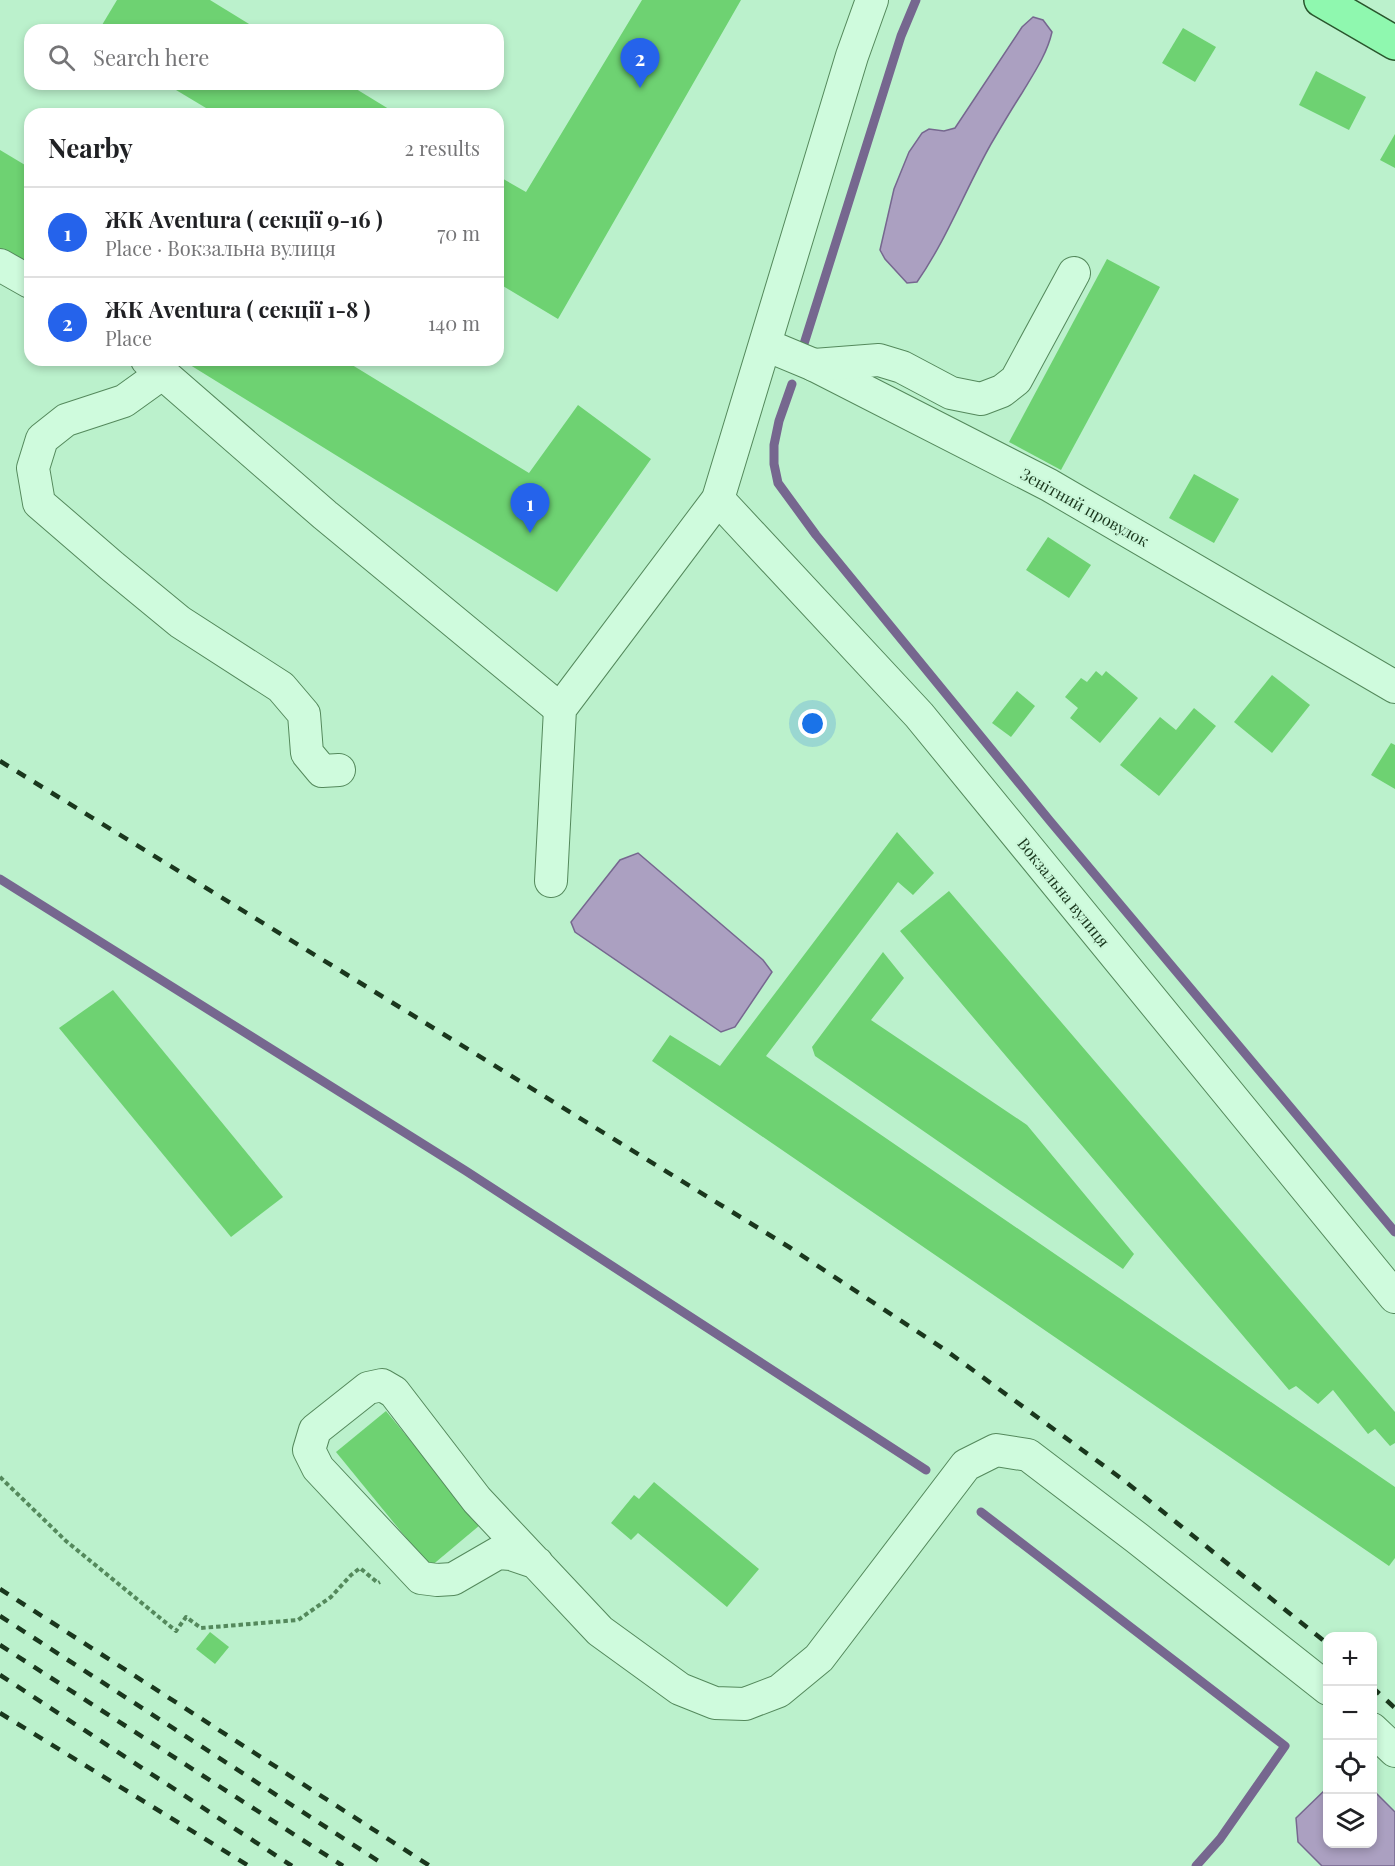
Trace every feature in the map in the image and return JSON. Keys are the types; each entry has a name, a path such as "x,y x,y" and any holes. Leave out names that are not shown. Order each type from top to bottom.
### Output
{"main road":[{"path":"1321,0 1395,43"}],"street":[{"path":"551,881 560,710 718,499 852,56 872,0"},
{"path":"0,265 24,279"},
{"path":"813,365 879,360 902,367 951,393 981,399 1002,391 1016,380 1074,273"},
{"name":"Зенітний провулок","path":"766,345 813,365 1049,485 1395,687"},
{"path":"339,770 322,771 307,753 304,714 281,687 180,622 39,503 33,468 42,439 66,420 124,401 155,367 325,515 560,710"},
{"name":"Вокзальна вулиця","path":"718,499 919,715 1395,1297"},
{"path":"537,1563 512,1554 498,1553 453,1579 421,1578 318,1468 309,1450 315,1430 368,1388 382,1385 393,1392 477,1500 537,1563 600,1631 680,1689 715,1702 745,1704 779,1691 819,1658 966,1465 996,1450 1028,1455 1324,1686"},
{"path":"1377,1734 1395,1751"}],"path":[{"path":"0,1477 66,1541 176,1631 186,1617 201,1628 298,1620 331,1597 360,1568 378,1582 415,1571"}],"shaded area":[{"path":"1033,17 1043,20 1052,32 1043,56 991,144 928,266 917,282 907,283 885,259 880,250 894,189 909,152 922,133 929,129 944,131 955,128 1022,27"},
{"path":"638,853 763,960 772,972 735,1027 721,1032 575,932 571,922 620,860"},
{"path":"1323,1792 1323,1848 1377,1848 1377,1794 1395,1812 1395,1866 1322,1866 1298,1842 1296,1818"}],"building":[{"path":"117,0 210,0 249,24 103,24"},
{"path":"642,0 741,0 558,319 504,287 504,179 526,192"},
{"path":"1183,28 1216,47 1195,82 1162,63"},
{"path":"1316,71 1366,97 1349,130 1299,105"},
{"path":"176,90 358,90 387,108 206,108"},
{"path":"1395,134 1395,168 1380,160"},
{"path":"0,150 24,164 24,262 0,248"},
{"path":"1107,259 1160,287 1061,470 1009,442"},
{"path":"192,366 354,366 529,473 578,405 651,459 557,592"},
{"path":"1194,474 1239,499 1214,543 1169,518"},
{"path":"1048,537 1091,565 1069,598 1026,570"},
{"path":"1096,671 1102,676 1106,671 1138,698 1100,743 1070,718 1078,708 1065,697 1081,678 1087,682"},
{"path":"1272,675 1310,705 1272,753 1234,722"},
{"path":"1017,691 1035,706 1011,737 992,723"},
{"path":"1194,708 1216,726 1159,796 1120,765 1160,717 1176,730"},
{"path":"1391,743 1395,745 1395,789 1371,775"},
{"path":"897,832 934,873 913,895 898,882 766,1056 1395,1487 1395,1558 1389,1566 652,1061 670,1035 720,1066"},
{"path":"949,891 1395,1412 1395,1443 1390,1446 1375,1429 1368,1434 1333,1390 1318,1404 1296,1386 1289,1390 900,931"},
{"path":"883,952 904,978 871,1020 1027,1125 1134,1254 1123,1269 815,1056 812,1047"},
{"path":"113,990 283,1197 231,1237 59,1028"},
{"path":"386,1411 480,1525 430,1567 336,1452"},
{"path":"654,1482 759,1569 727,1607 638,1533 631,1540 611,1523 634,1495 639,1499"},
{"path":"210,1632 229,1647 215,1664 196,1649"}],"waterway":[{"path":"803,347 901,36 916,0"},
{"path":"792,384 779,421 774,445 774,464 778,483 816,535 1050,821 1395,1232"},
{"path":"0,879 466,1171 926,1470"},
{"path":"981,1512 1285,1746 1220,1839 1196,1866"}],"railway":[{"path":"0,761 789,1247 944,1349 1122,1479 1323,1640"},
{"path":"0,1589 430,1866"},
{"path":"0,1616 386,1866"},
{"path":"0,1645 343,1866"},
{"path":"0,1675 292,1866"},
{"path":"1377,1692 1395,1708"},
{"path":"0,1713 249,1866"}],"place":[{"name":"ЖК Aventura ( секції 1-8 )","path":"640,88"},
{"name":"ЖК Aventura ( секції 9-16 )","path":"530,533"}]}
